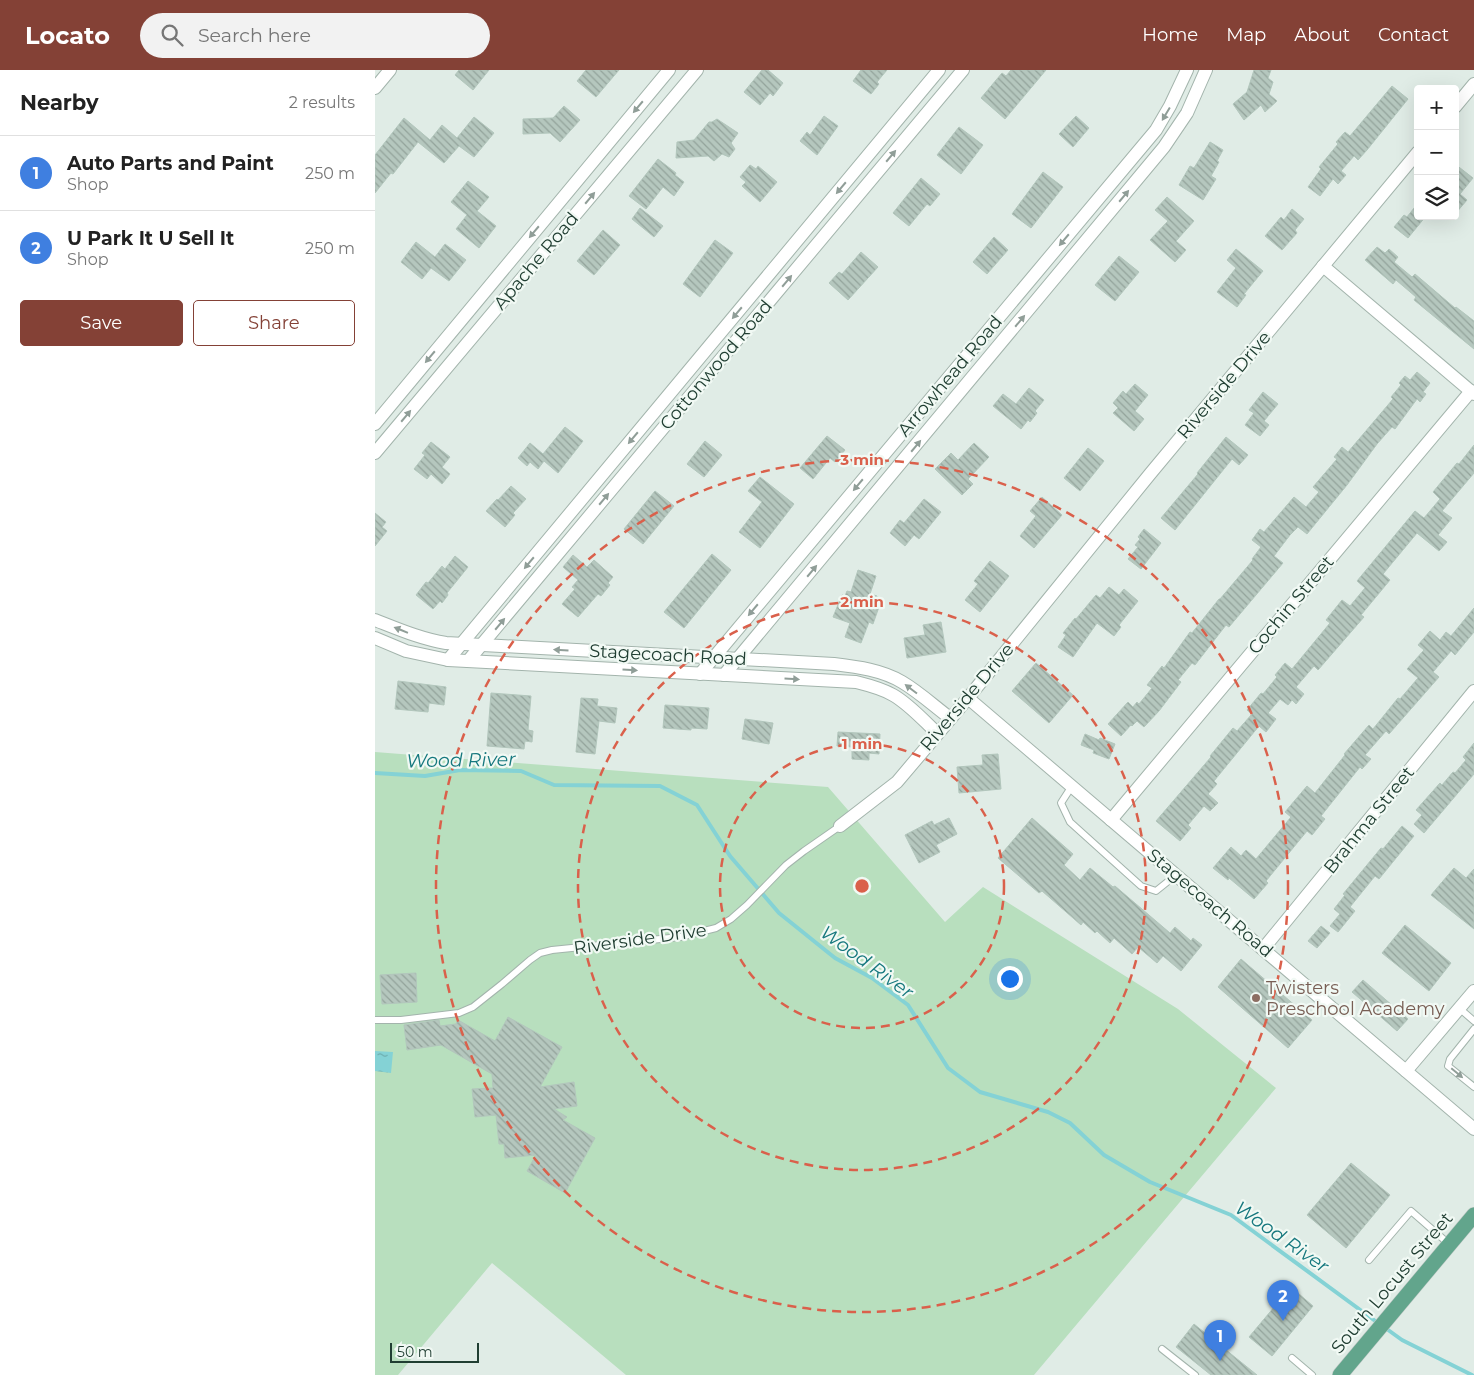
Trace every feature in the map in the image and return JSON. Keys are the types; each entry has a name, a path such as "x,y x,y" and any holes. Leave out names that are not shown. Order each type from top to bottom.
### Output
{"main road":[{"name":"South Locust Street","path":"1342,1372 1474,1214"}],"street":[{"path":"375,88 390,70"},
{"name":"Apache Road","path":"375,424 669,70"},
{"name":"Apache Road","path":"375,453 697,70"},
{"name":"Cottonwood Road","path":"448,660 939,70"},
{"name":"Cottonwood Road","path":"468,661 963,70"},
{"name":"Arrowhead Road","path":"700,674 1156,130 1187,70"},
{"name":"Arrowhead Road","path":"724,675 1164,148 1187,113 1206,70"},
{"path":"1459,102 1474,84"},
{"name":"Riverside Drive","path":"840,826 897,782 1414,157"},
{"path":"1323,266 1473,392"},
{"name":"Cochin Street","path":"1111,820 1473,392"},
{"name":"Stagecoach Road","path":"375,620 430,641 834,664 859,668 882,673 903,682 950,718"},
{"name":"Stagecoach Road","path":"375,638 405,651 448,660 856,682 893,695 915,712 937,733"},
{"name":"Brahma Street","path":"1263,949 1474,691"},
{"name":"Stagecoach Road","path":"968,698 1474,1129"},
{"path":"1407,1071 1474,991"}],"lane":[{"path":"1072,786 1061,803 1070,822 1141,886 1156,892 1176,875"},
{"name":"Riverside Drive","path":"375,1020 401,1020 459,1013 473,1007 540,953 552,950 680,937 716,928 731,919 747,905 779,872 804,850 840,826"},
{"path":"1459,1008 1474,1021"},
{"path":"1474,1029 1450,1058 1448,1066 1474,1087"},
{"path":"1369,1260 1411,1211 1449,1244"},
{"path":"1162,1349 1195,1375"},
{"path":"1292,1358 1312,1375"}],"green space":[{"path":"375,752 828,787 945,922 983,887 1178,1009 1276,1088 1034,1375 626,1375 492,1263 398,1375 375,1375"}],"water":[{"path":"375,1051 393,1052 391,1073 375,1071"}],"building":[{"path":"459,70 489,70 473,90 455,75"},
{"path":"586,70 619,70 596,97 577,81"},
{"path":"762,70 768,70 783,83 773,96 770,93 760,105 744,92"},
{"path":"861,70 887,70 877,82 879,84 871,94 853,81"},
{"path":"1011,70 1046,70 1005,119 981,98 1002,73 1006,76"},
{"path":"1254,70 1271,70 1268,78 1273,82 1269,94 1277,101 1265,112 1261,105 1244,120 1233,104 1247,92"},
{"path":"1392,86 1408,99 1358,160 1354,156 1341,171 1346,175 1338,184 1333,179 1320,196 1308,187 1321,169 1319,167 1338,144 1336,142 1345,132 1350,136"},
{"path":"564,106 580,120 560,142 550,133 523,134 523,119 553,118"},
{"path":"824,116 838,126 817,155 800,141 807,132 810,135"},
{"path":"1076,116 1089,128 1073,147 1059,134"},
{"path":"474,117 494,133 474,157 459,146 444,163 418,142 393,174 391,173 375,193 375,155 404,118 430,140 442,125 457,138"},
{"path":"717,119 738,133 731,143 735,149 729,157 722,154 714,161 708,156 676,158 677,142 694,140 709,122"},
{"path":"959,127 983,145 961,174 937,155"},
{"path":"1210,142 1223,150 1211,176 1216,179 1203,200 1179,185 1190,166 1194,168"},
{"path":"658,159 684,182 674,196 663,187 646,209 629,196"},
{"path":"750,165 756,169 758,166 777,182 760,202 742,186 746,182 740,177"},
{"path":"1459,167 1473,178 1460,194 1467,200 1459,209"},
{"path":"1043,172 1063,187 1031,228 1012,214"},
{"path":"921,178 940,194 930,206 927,204 909,226 893,213"},
{"path":"468,181 489,197 477,211 496,226 479,248 456,229 467,215 451,202"},
{"path":"1167,197 1194,221 1176,241 1186,250 1175,262 1150,240 1168,221 1155,210"},
{"path":"640,208 663,226 654,237 632,219"},
{"path":"1414,208 1414,220 1423,220 1408,238 1394,227 1404,215 1407,217"},
{"path":"1292,209 1304,219 1295,230 1297,233 1282,250 1265,236 1281,217 1284,220"},
{"path":"603,230 620,245 594,275 577,261"},
{"path":"994,237 1008,250 987,274 973,262"},
{"path":"715,240 733,253 700,297 683,284"},
{"path":"416,242 435,257 445,244 466,260 449,281 431,268 422,279 401,262"},
{"path":"1377,247 1385,253 1389,249 1398,257 1394,262 1412,277 1415,274 1455,308 1474,321 1474,349 1414,300 1416,297 1396,280 1393,284 1365,260"},
{"path":"1236,249 1263,271 1244,294 1246,295 1237,307 1217,292 1236,268 1227,260"},
{"path":"861,252 878,267 848,300 829,283 839,272 842,274"},
{"path":"1119,256 1139,272 1115,301 1095,285"},
{"path":"1417,372 1430,383 1423,392 1426,394 1420,402 1417,399 1395,429 1392,427 1377,444 1307,534 1298,527 1290,535 1274,556 1283,563 1229,627 1226,625 1195,665 1192,663 1178,680 1181,682 1159,711 1144,727 1137,721 1121,736 1108,724 1128,702 1133,707 1137,702 1139,704 1152,688 1147,685 1162,666 1164,668 1190,632 1192,633 1253,560 1261,547 1252,540 1260,529 1264,532 1294,497 1306,507 1319,492 1313,487 1337,459 1334,457 1342,447 1348,452 1393,399 1391,397 1401,385 1399,383 1405,376 1410,380"},
{"path":"1135,384 1148,395 1135,411 1144,419 1134,431 1113,413 1118,408 1113,403 1123,391 1126,394"},
{"path":"1029,388 1044,400 1035,411 1037,413 1030,422 1028,420 1021,429 993,406 1003,394 1016,404"},
{"path":"1263,392 1278,404 1264,421 1269,425 1260,436 1245,425 1254,413 1249,410"},
{"path":"565,427 583,441 558,473 544,461 538,469 530,462 527,466 518,458 530,443 543,454"},
{"path":"827,436 845,450 835,462 830,458 813,479 800,468"},
{"path":"1226,437 1248,455 1239,465 1232,459 1175,530 1161,518"},
{"path":"705,441 722,455 704,477 687,464"},
{"path":"431,442 450,457 442,467 450,474 442,484 431,474 427,479 414,469 425,455 422,453"},
{"path":"974,443 989,457 968,479 973,484 962,495 935,469 951,453 958,460"},
{"path":"1474,445 1474,473 1442,511 1452,518 1438,535 1447,542 1439,551 1417,533 1383,574 1390,580 1361,615 1364,617 1318,670 1314,666 1296,687 1304,694 1296,704 1292,700 1288,705 1280,699 1268,713 1276,719 1266,732 1259,726 1214,781 1217,784 1208,794 1218,803 1210,811 1204,806 1188,825 1191,828 1180,841 1156,821 1211,757 1233,728 1237,731 1252,714 1247,710 1277,677 1275,675 1285,663 1292,669 1330,623 1326,620 1342,600 1350,606 1365,588 1357,581 1415,511 1424,518 1440,499 1433,492"},
{"path":"1088,448 1104,461 1080,491 1064,478"},
{"path":"760,477 794,504 760,548 739,532 762,502 748,491"},
{"path":"511,486 526,499 513,513 515,515 505,527 486,511"},
{"path":"655,491 674,506 643,544 624,529"},
{"path":"1042,497 1062,515 1034,548 1020,536 1036,516 1030,511"},
{"path":"924,499 941,512 919,539 914,535 905,546 890,533 900,520 904,523"},
{"path":"375,513 386,522 382,527 387,531 375,546"},
{"path":"1144,529 1161,543 1141,569 1128,559 1138,547 1135,545"},
{"path":"712,554 731,570 684,628 664,612"},
{"path":"573,555 587,567 594,560 613,577 608,583 610,585 601,596 598,594 578,617 562,604 575,589 572,587 578,580 563,567"},
{"path":"455,556 468,567 447,593 448,595 442,603 440,601 433,609 416,595 442,566 445,569"},
{"path":"990,561 1009,576 980,612 965,600 978,584 974,581"},
{"path":"858,570 876,576 870,594 877,596 874,602 880,604 873,624 869,622 861,643 845,637 850,623 833,617 842,595 845,596 847,591 851,592"},
{"path":"1109,587 1119,595 1124,589 1138,601 1119,625 1121,627 1114,636 1097,623 1073,657 1058,647 1066,635 1063,633 1075,618 1096,595 1100,598"},
{"path":"1474,608 1474,632 1455,655 1451,651 1433,672 1439,677 1389,734 1386,731 1365,755 1371,759 1362,769 1360,767 1321,816 1325,819 1312,835 1307,831 1266,881 1268,883 1254,899 1229,878 1228,880 1213,868 1231,847 1241,856 1246,850 1256,859 1291,817 1285,812 1307,786 1315,793 1344,754 1369,725 1373,729 1398,698 1400,699 1418,678 1407,669 1424,650 1418,645 1430,631 1440,640 1446,632 1451,636"},
{"path":"941,622 946,652 907,658 904,638 925,635 923,625"},
{"path":"1036,663 1073,695 1049,723 1012,691"},
{"path":"398,681 446,687 444,705 429,703 428,712 395,709"},
{"path":"491,693 531,696 528,730 533,731 532,742 525,741 524,749 487,746"},
{"path":"581,698 598,699 597,706 617,708 615,723 599,721 595,754 576,752"},
{"path":"665,705 709,708 707,729 663,728"},
{"path":"745,719 773,723 769,744 742,739"},
{"path":"838,732 880,734 879,754 869,753 869,760 852,759 852,747 837,746"},
{"path":"1085,734 1115,744 1109,759 1093,753 1094,750 1081,745"},
{"path":"1474,743 1474,774 1424,833 1414,824 1422,815 1416,810 1440,783 1442,785 1453,772 1455,773 1466,760 1463,757"},
{"path":"998,754 1001,789 959,793 957,767 983,765 982,755"},
{"path":"949,818 957,834 936,845 940,852 919,863 905,835 932,821 934,825"},
{"path":"1032,818 1073,854 1064,865 1080,880 1090,868 1113,887 1115,886 1170,933 1175,927 1191,941 1193,938 1202,945 1181,971 1163,956 1157,963 1138,947 1132,954 1114,938 1110,943 1083,922 1081,925 1042,891 1039,893 998,858"},
{"path":"1402,826 1414,836 1379,879 1375,876 1350,907 1355,911 1338,932 1330,926 1340,914 1334,909 1345,895 1343,894"},
{"path":"1454,868 1466,878 1474,869 1474,929 1431,895"},
{"path":"1405,925 1451,963 1429,991 1382,953"},
{"path":"1321,926 1330,933 1317,948 1308,941"},
{"path":"1241,959 1312,1020 1288,1048 1218,987"},
{"path":"416,973 417,1002 382,1004 380,975"},
{"path":"1363,980 1408,1019 1397,1031 1352,992"},
{"path":"508,1017 562,1047 540,1087 574,1082 577,1106 554,1109 567,1117 563,1120 595,1138 565,1193 527,1171 536,1155 505,1158 504,1144 499,1144 496,1115 475,1117 472,1089 493,1088 492,1074 441,1045 407,1050 404,1025 439,1020 440,1026 456,1024 458,1020 495,1041"},
{"path":"1351,1163 1390,1195 1346,1248 1307,1215"},
{"path":"1291,1287 1313,1306 1272,1356 1249,1337"},
{"path":"1194,1324 1257,1375 1211,1375 1176,1347"}],"waterway":[{"name":"Wood River","path":"375,773 425,776 460,770 521,771 554,785 660,786 697,805 730,856 779,913 835,958 872,978 908,1005 948,1068 980,1092 1048,1112 1070,1123 1104,1155 1150,1182 1231,1215 1378,1323"},
{"name":"Wood River","path":"1384,1327 1402,1340 1472,1375"}],"place":[{"name":"Twisters Preschool Academy","path":"1256,998"},
{"name":"U Park It U Sell It","path":"1283,1321"},
{"name":"Auto Parts and Paint","path":"1220,1361"}]}
